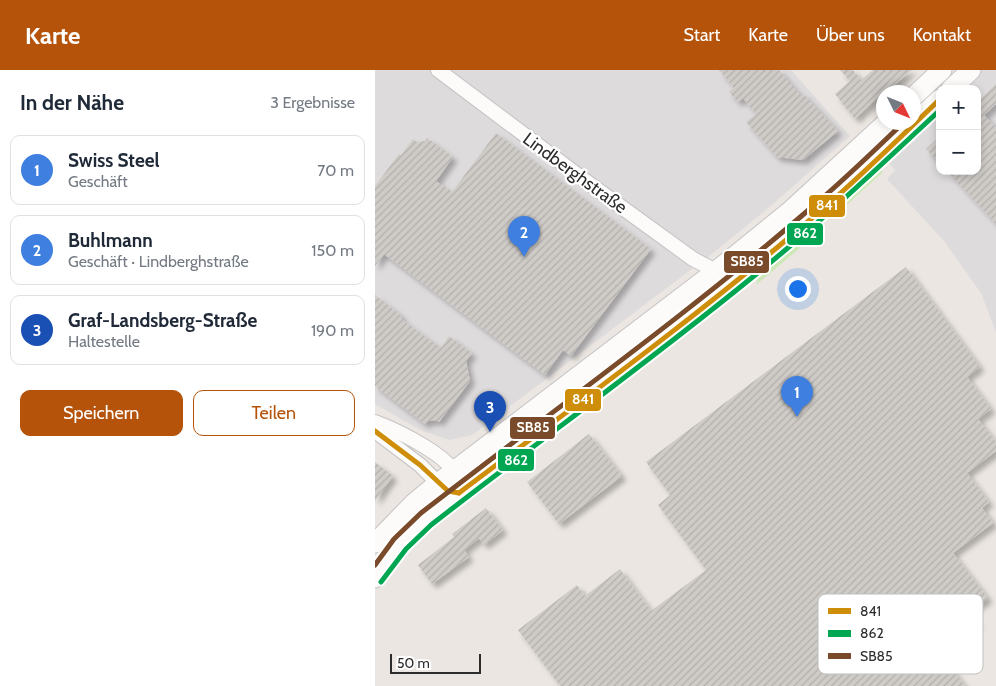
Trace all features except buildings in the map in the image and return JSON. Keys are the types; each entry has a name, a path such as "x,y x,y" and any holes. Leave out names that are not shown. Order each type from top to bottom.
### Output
{"main road":[{"path":"921,90 942,70"},
{"path":"955,85 971,70"},
{"path":"375,578 400,544 426,519 735,281 815,215 936,103"},
{"path":"375,544 413,503 716,271 789,212 878,130"},
{"path":"716,271 735,281"}],"street":[{"name":"Lindberghstraße","path":"438,70 587,182 693,258 716,271"},
{"path":"375,422 413,439 435,454 454,471 459,481 459,493 448,491 420,464 375,431"}],"shaded area":[{"path":"375,70 791,70 850,136 773,204 717,250 472,435 449,440 420,430 375,404"},
{"path":"980,70 996,70 996,332 981,293 944,241 887,179 895,170 887,161 919,130 921,130 921,128 936,113 936,175 981,175 981,85 964,85"}],"green space":[{"path":"880,169 883,172 830,220 828,216"},
{"path":"804,238 807,242 756,285 763,271"},
{"path":"709,287 716,287 481,468 477,462"}],"transit line":[{"name":"841","path":"459,493 641,356 775,250 895,143 936,103"},
{"name":"862","path":"381,582 406,549 431,525 679,336 760,271 874,172 936,114"},
{"name":"SB85","path":"375,565 394,539 421,513 717,286 824,197 896,130"},
{"name":"841","path":"375,431 420,465 448,491 459,493"}],"place":[{"name":"Buhlmann","path":"524,257"},
{"name":"Swiss Steel","path":"797,417"},
{"name":"Graf-Landsberg-Straße","path":"490,432"}]}
